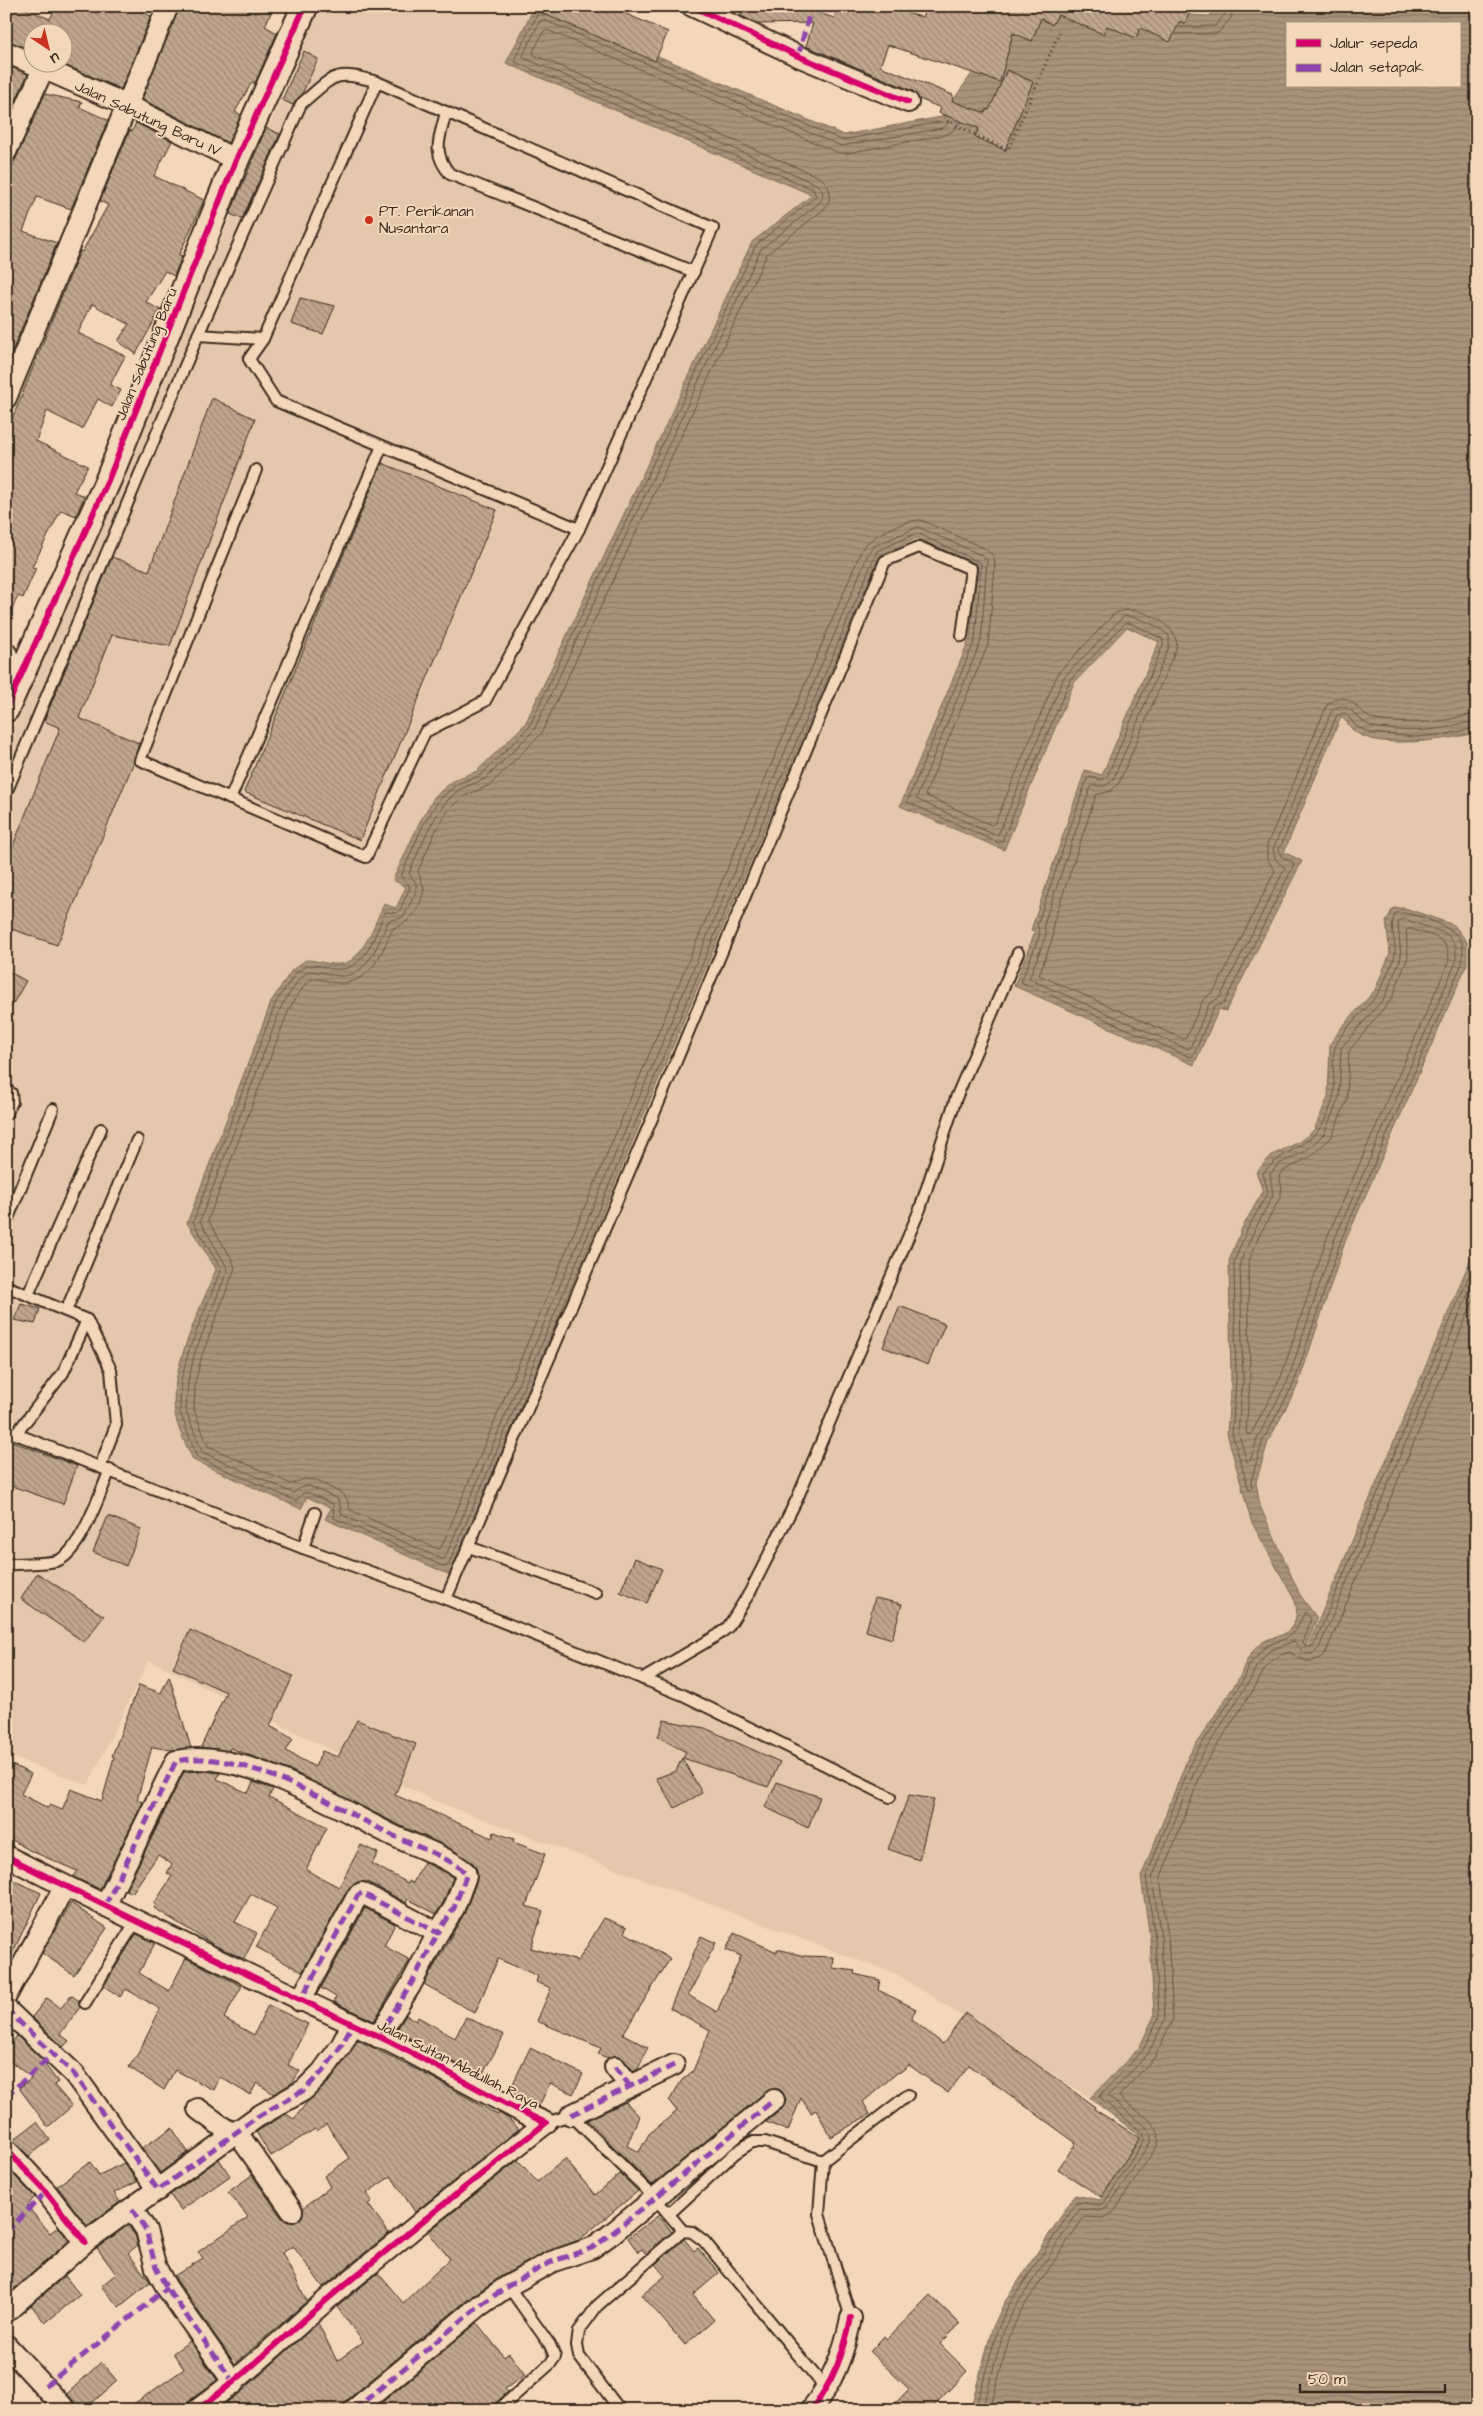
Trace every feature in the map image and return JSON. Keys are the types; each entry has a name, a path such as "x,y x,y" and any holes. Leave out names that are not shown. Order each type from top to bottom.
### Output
{"street":[{"name":"Jalan Sabutung Baru","path":"6,709 109,478 236,160 305,6"},
{"path":"692,6 798,56 908,102"},
{"path":"6,398 127,105 165,7"},
{"name":"Jalan Sabutung Baru IV","path":"6,52 22,59"},
{"path":"6,152 41,72"},
{"name":"Jalan Sabutung Baru IV","path":"52,72 127,105 236,160"},
{"path":"6,653 19,677"},
{"path":"105,1906 176,1761 189,1758 209,1759 264,1773 282,1780 460,1868 466,1876 454,1908 438,1933 410,1986 378,2037"},
{"name":"Jalan Sultan Abdullah Raya","path":"6,1856 300,2001 378,2037 501,2103 546,2123 424,2219 315,2310 234,2383 196,2410"},
{"path":"6,1996 65,1886"},
{"path":"300,2001 358,1895 362,1893 438,1933"},
{"path":"6,2009 74,2074 158,2190"},
{"path":"6,2312 85,2242 257,2116 304,2090 313,2082 341,2046 352,2025"},
{"path":"571,2115 674,2065"},
{"path":"615,2067 630,2086"},
{"path":"354,2410 479,2306 508,2286 551,2262 592,2248 610,2236 774,2100"},
{"path":"198,2109 234,2133 292,2211"},
{"path":"6,2149 40,2185 85,2242"},
{"path":"132,2209 146,2230 156,2268 167,2288 234,2383"},
{"path":"811,2410 827,2390 838,2367 851,2318"},
{"path":"6,2344 66,2410"}],"lane":[{"path":"6,793 198,335 301,104 332,78 350,74 376,82 713,228 579,529 485,701 425,732 366,858 140,760 256,470"},
{"path":"376,82 262,340 249,359 276,401 579,529"},
{"path":"446,112 437,151 442,166 450,174 694,272"},
{"path":"198,335 262,340"},
{"path":"230,799 382,446"},
{"path":"446,1599 886,561 919,547 971,569 962,636"},
{"path":"643,1680 728,1627 750,1592 797,1499 920,1209 956,1098 1018,953"},
{"path":"6,1089 11,1093 12,1102 6,1114"},
{"path":"6,1223 53,1109"},
{"path":"28,1295 101,1129"},
{"path":"66,1311 137,1140"},
{"path":"6,1286 87,1320 111,1370 116,1425 105,1469 84,1530 70,1553 54,1562 23,1562 6,1565"},
{"path":"16,1434 63,1373 87,1320"},
{"path":"6,1430 303,1548 446,1599 684,1695 890,1797"},
{"path":"303,1548 315,1513"},
{"path":"469,1547 596,1593"},
{"path":"85,2003 136,1921"},
{"path":"851,2318 819,2214 823,2161 908,2095"},
{"path":"546,2123 571,2115 655,2198 683,2231 692,2232 704,2241 827,2390"},
{"path":"669,2214 735,2153 752,2142 765,2142 823,2161"},
{"path":"620,2410 579,2356 576,2345 579,2331 597,2306 683,2231"},
{"path":"498,2410 550,2364 555,2357 550,2345 508,2286"}],"path":[{"path":"947,121 1008,150 1060,31"}],"shaded area":[{"path":"320,6 535,6 507,63 813,194 752,242 525,724 477,771 454,780 435,796 419,823 393,879 406,887 396,909 383,904 362,950 355,960 341,965 317,960 187,1223 216,1269 184,1349 301,1508 306,1497 331,1508 325,1519 879,556 917,538 977,565 970,638 900,806 1003,850 1074,683 1127,627 1159,642 1102,776 1084,771 1031,930 1036,932 1014,986 1194,1065 1219,1009 1226,1011 1301,861 1284,852 1341,717 1354,731 1370,738 1414,742 1443,740 1477,733 1477,1244 1302,1660 1141,1877 1150,1938 1154,2016 1139,2048 1090,2098 898,1975 435,1801 149,1660 88,1785 6,1755 6,744"}],"water":[{"path":"535,6 540,6 844,135 941,117 1020,6 1210,16 1216,6 1477,6 1477,733 1414,742 1380,741 1365,737 1354,731 1341,717 1284,852 1302,861 1226,1011 1219,1009 1194,1065 1014,986 1035,932 1031,930 1085,770 1102,775 1159,642 1127,627 1074,683 1004,850 900,806 970,638 977,565 917,538 879,556 450,1575 325,1519 331,1508 307,1497 301,1509 193,1460 182,1437 175,1413 176,1379 187,1340 216,1269 187,1223 272,1000 292,970 306,960 340,964 348,962 355,957 367,940 384,904 396,908 406,887 393,880 419,823 435,796 454,780 477,771 525,724 752,242 812,195 506,63"},
{"path":"1393,908 1405,908 1454,925 1467,942 1467,964 1345,1242 1298,1385 1268,1442 1256,1482 1260,1506 1300,1595 1317,1618 1301,1658 1302,1660 1477,1244 1477,2410 970,2410 992,2329 1004,2303 1075,2195 1100,2200 1141,2137 1090,2098 1139,2048 1154,2016 1150,1938 1141,1877 1189,1755 1241,1675 1246,1661 1252,1652 1265,1641 1286,1632 1295,1621 1295,1601 1251,1521 1227,1433 1231,1381 1229,1261 1242,1228 1263,1191 1256,1172 1272,1155 1299,1142 1314,1130 1328,1097 1330,1045 1341,1028 1375,990 1390,953 1386,922"}],"building":[{"path":"11,6 20,6 50,19 56,6 130,6 151,16 121,89 72,68 72,22 22,22 22,47 6,40 6,17"},
{"path":"180,6 274,6 265,26 277,33 255,83 252,82 235,112 241,115 228,143 142,99"},
{"path":"525,6 608,6 668,32 655,61"},
{"path":"741,6 804,6 804,8 834,18 838,6 881,6 922,17 928,6 1192,6 1185,24 1180,21 1170,42 1140,28 1136,38 1107,26 1103,34 1058,15 1052,25 1041,18 1032,41 1013,33 1000,82 888,45 880,66 953,95 952,101 985,113 987,109 989,110 1007,70 1033,82 1005,150 975,137 979,128 939,113 941,108 919,99 913,91 806,46 813,23 759,24 741,16"},
{"path":"304,51 318,59 302,94 293,105 282,100"},
{"path":"6,65 28,74 6,122"},
{"path":"45,94 82,102 79,107 108,120 71,209 37,197 23,231 57,243 6,366 6,180"},
{"path":"136,123 172,141 154,176 204,200 179,255 182,256 174,276 165,271 146,302 160,310 136,354 118,341 129,324 92,304 78,333 125,356 110,385 121,390 112,407 98,399 82,429 47,411 36,441 88,466 74,492 84,496 76,516 61,510 32,567 36,568 23,598 18,596 6,623 6,434 80,251 82,252 108,205 100,201 130,130 132,131"},
{"path":"266,128 280,134 242,219 230,214"},
{"path":"300,298 335,306 323,334 291,324"},
{"path":"212,398 255,419 170,646 112,635 79,718 139,743 134,762 57,945 6,927 6,863 60,728 44,721 112,557 149,571"},
{"path":"382,463 497,510 360,840 244,792"},
{"path":"6,970 26,981 6,1016"},
{"path":"21,1304 40,1309 35,1324 14,1320"},
{"path":"900,1306 945,1324 928,1365 883,1347"},
{"path":"6,1439 77,1466 63,1504 6,1484"},
{"path":"108,1516 141,1529 126,1566 93,1552"},
{"path":"635,1558 662,1569 647,1603 620,1592"},
{"path":"37,1573 104,1616 84,1642 21,1599"},
{"path":"875,1598 902,1604 892,1639 866,1631"},
{"path":"190,1630 293,1676 270,1726 293,1739 286,1751 315,1767 322,1751 338,1757 357,1720 416,1744 395,1795 492,1838 494,1832 514,1839 513,1842 545,1854 526,1906 543,1911 531,1948 578,1961 604,1918 627,1927 624,1932 670,1959 623,2034 648,2047 638,2069 634,2071 620,2056 608,2058 598,2054 601,2048 537,2021 551,1988 536,1982 538,1976 498,1959 475,2013 424,1984 465,1912 477,1880 477,1869 473,1863 446,1846 399,1825 292,1771 230,1748 229,1751 201,1747 226,1692 173,1668"},
{"path":"169,1676 191,1748 172,1750 152,1747 137,1800 143,1802 100,1889 73,1877 77,1871 29,1850 6,1836 6,1762 31,1774 21,1794 48,1808 50,1805 62,1810 71,1789 102,1801 114,1757 112,1756 139,1685 161,1693"},
{"path":"664,1720 705,1728 780,1762 768,1787 683,1758 686,1752 658,1737"},
{"path":"682,1758 702,1793 675,1808 656,1778 676,1771"},
{"path":"184,1772 220,1773 217,1779 248,1793 253,1782 273,1789 269,1797 327,1827 306,1870 339,1887 361,1845 378,1853 372,1864 408,1883 409,1881 413,1883 424,1862 451,1876 453,1878 443,1903 436,1914 408,1899 406,1903 368,1882 357,1882 348,1889 302,1972 256,1947 277,1908 251,1894 235,1922 257,1933 244,1959 214,1945 154,1908 156,1905 154,1904 172,1876 167,1873 172,1864 158,1855 132,1893 126,1890"},
{"path":"777,1782 820,1797 808,1828 765,1807"},
{"path":"909,1795 934,1799 919,1860 888,1849"},
{"path":"6,1877 41,1893 6,1967"},
{"path":"71,1903 107,1928 74,1975 42,1953"},
{"path":"365,1908 395,1924 384,1946 410,1960 374,2021 334,2002 336,1997 321,1988"},
{"path":"734,1933 777,1952 777,1949 804,1956 834,1957 833,1968 855,1971 854,1974 880,1980 878,1990 916,2009 911,2019 943,2044 966,2013 1095,2107 1094,2109 1140,2138 1101,2197 1058,2169 1076,2143 969,2065 948,2093 909,2065 863,2102 870,2114 831,2137 816,2110 811,2113 801,2098 788,2131 766,2122 782,2109 786,2099 779,2089 767,2091 652,2185 587,2120 626,2102 639,2116 627,2146 639,2152 649,2134 677,2111 669,2101 682,2080 693,2071 710,2030 670,2008 701,1936 716,1943 688,1995 717,2012 741,1956 726,1950"},
{"path":"136,1934 155,1943 139,1973 169,1991 186,1958 242,1986 224,2018 254,2035 268,2005 308,2024 288,2065 300,2071 292,2083 274,2094 257,2083 250,2095 220,2077 214,2090 175,2070 164,2090 129,2067 139,2052 160,2009 126,1989 120,1997 104,1986"},
{"path":"71,1995 79,2001 80,2007 60,2034 69,2041 63,2047 32,2017 47,1998 61,2008"},
{"path":"406,2015 416,2021 418,2017 455,2038 466,2017 504,2035 481,2077 396,2031"},
{"path":"17,2036 47,2064 46,2066 58,2082 54,2085 72,2106 48,2127 19,2088 32,2078 6,2058 6,2049"},
{"path":"358,2040 435,2079 498,2115 499,2113 509,2119 519,2129 415,2212 391,2176 367,2193 372,2201 368,2204 389,2233 323,2287 293,2246 282,2253 307,2301 235,2364 174,2276 203,2258 198,2252 248,2217 228,2192 252,2175 282,2218 293,2223 302,2216 303,2208 330,2187 324,2176 350,2158 326,2124 317,2131 315,2129 271,2156 256,2132 286,2114 294,2119 308,2101 332,2079"},
{"path":"530,2048 583,2074 573,2094 550,2083 539,2106 509,2092"},
{"path":"37,2122 50,2140 29,2156 13,2140"},
{"path":"172,2128 188,2152 160,2173 142,2148"},
{"path":"219,2159 230,2176 181,2210 170,2195"},
{"path":"565,2159 595,2195 620,2174 638,2191 579,2240 545,2252 502,2276 472,2296 346,2401 342,2410 231,2410 226,2403 241,2392 318,2323 337,2361 363,2342 337,2307 378,2273 403,2303 450,2259 428,2232 518,2160 537,2182"},
{"path":"90,2162 99,2175 124,2163 137,2182 114,2193 120,2202 87,2226 57,2186"},
{"path":"6,2167 35,2197 27,2206 50,2233 58,2227 69,2241 6,2296"},
{"path":"659,2215 672,2232 646,2254 642,2249 638,2252 628,2238"},
{"path":"128,2225 135,2235 138,2245 128,2253 150,2282 119,2307 101,2286 116,2274 97,2248"},
{"path":"684,2239 694,2251 698,2248 719,2273 693,2295 714,2320 685,2345 642,2295 665,2276 655,2264"},
{"path":"65,2276 80,2295 45,2323 31,2305"},
{"path":"930,2295 960,2324 940,2344 967,2371 930,2410 889,2410 909,2389 870,2352 884,2336 887,2339"},
{"path":"477,2323 504,2357 509,2353 525,2375 505,2389 508,2392 493,2405 491,2410 373,2410"},
{"path":"190,2341 217,2380 190,2400 185,2410 125,2410 184,2369 173,2353"},
{"path":"101,2362 117,2381 84,2410 80,2410 67,2394"}],"marked path":[{"path":"798,56 811,9 831,11 832,6"},
{"path":"105,1906 176,1761 202,1759 230,1763 288,1782 394,1836 441,1857 465,1872 466,1876 454,1908 438,1933 362,1893 358,1895 300,2001"},
{"path":"378,2037 410,1986 438,1933"},
{"path":"6,2009 74,2074 158,2190 257,2117 304,2090 322,2072 341,2046 352,2025"},
{"path":"6,2096 52,2055"},
{"path":"571,2115 674,2065"},
{"path":"615,2067 630,2086"},
{"path":"354,2410 479,2306 508,2286 551,2262 592,2248 610,2235 774,2100"},
{"path":"6,2232 46,2192"},
{"path":"132,2209 146,2230 156,2268 167,2288 234,2383"},
{"path":"45,2386 167,2288"}],"cycle path":[{"path":"6,709 109,478 236,160 305,6"},
{"path":"692,6 798,56 908,102"},
{"path":"6,1856 145,1925 399,2046 546,2123 330,2297 248,2369 197,2410"},
{"path":"6,2149 46,2192 85,2242"},
{"path":"811,2410 826,2389 837,2367 851,2318"}],"place":[{"name":"PT. Perikanan Nusantara","path":"369,220"}]}
